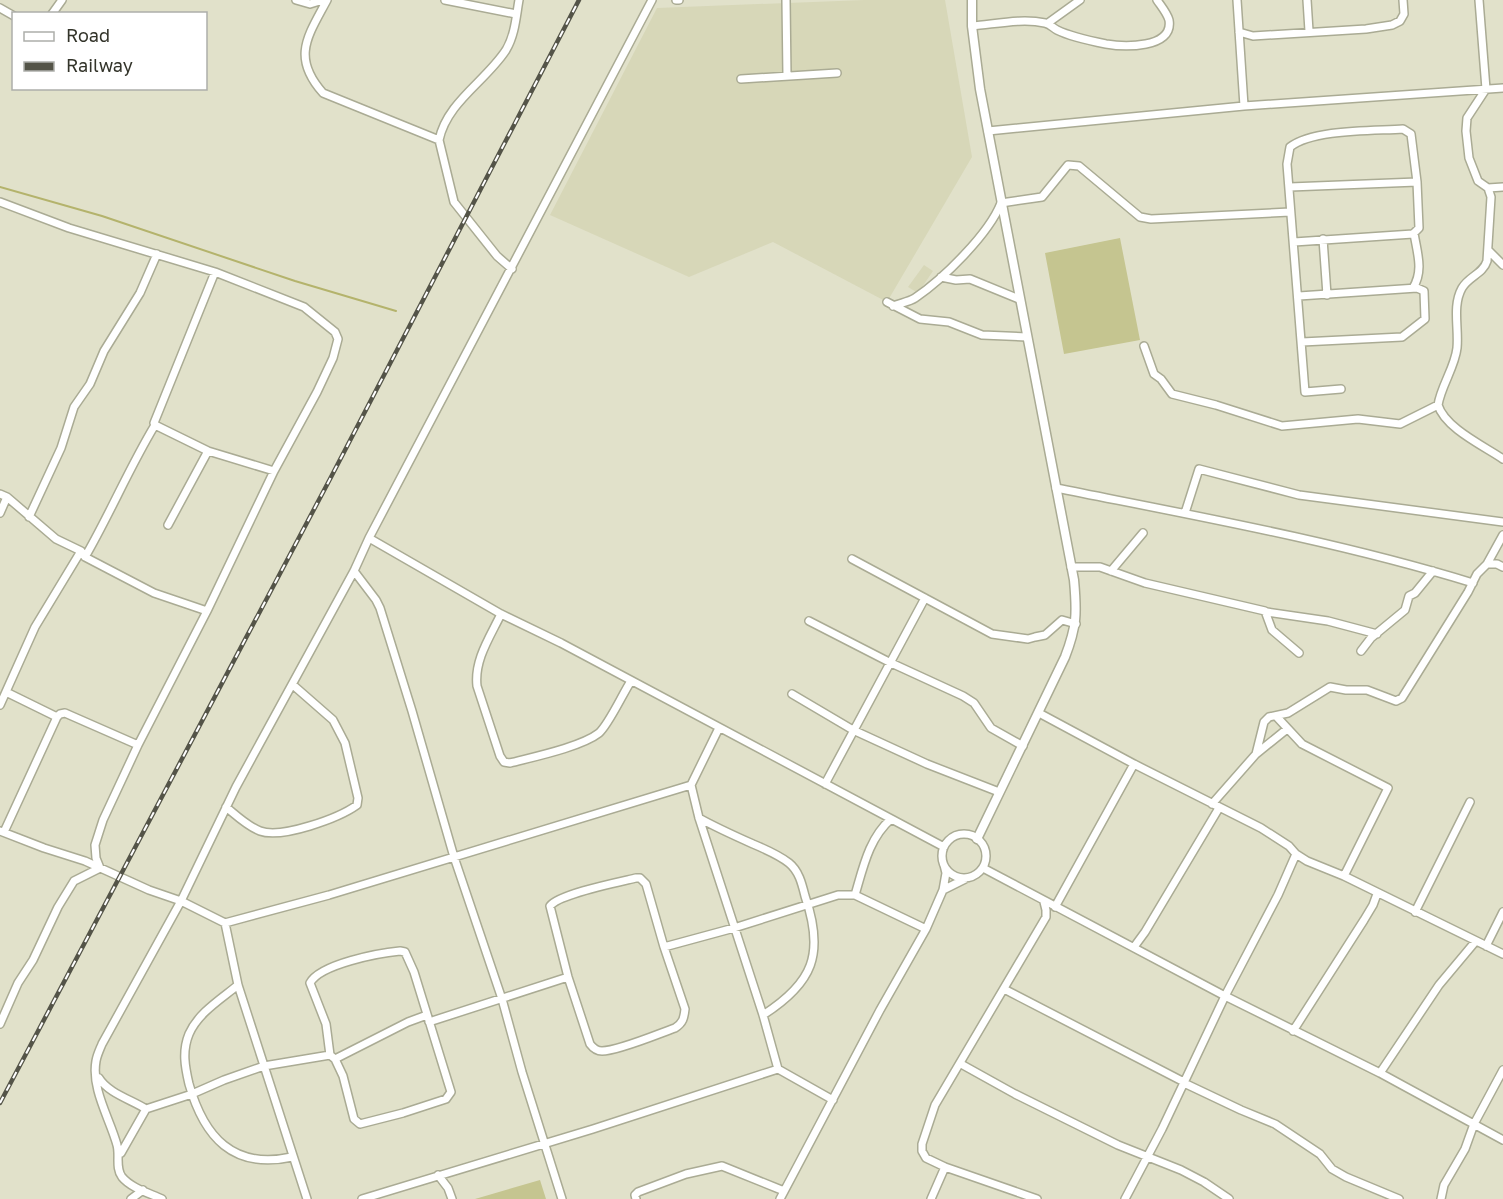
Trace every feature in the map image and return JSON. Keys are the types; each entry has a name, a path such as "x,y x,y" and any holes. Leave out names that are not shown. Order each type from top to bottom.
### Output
{"street":[{"path":"296,0 310,4 325,0"},
{"path":"325,0 306,39 306,61 313,81 323,93 439,140"},
{"path":"445,0 516,14"},
{"path":"512,269 497,256 454,202 439,140 452,112 505,51 512,37 519,0"},
{"path":"162,1199 131,1184 121,1176 118,1170 119,1154 102,1103 96,1069 96,1061 102,1044 181,901 226,807 354,572 369,538 652,0"},
{"path":"786,0 787,76"},
{"path":"972,0 972,26 980,89 1071,567 1077,611 1076,624 1065,657 977,838"},
{"path":"1048,23 1080,0"},
{"path":"972,26 1025,21 1048,23 1057,30 1106,44 1119,46 1158,42 1167,33 1169,20 1157,0"},
{"path":"1237,0 1244,106"},
{"path":"1307,0 1309,31"},
{"path":"1239,32 1253,36 1366,29 1392,25 1400,21 1404,14 1404,0"},
{"path":"1479,0 1486,89 1467,118 1466,131 1469,158 1478,181 1488,188 1491,197 1489,251 1485,268 1467,282 1460,293 1456,311 1457,350 1438,405 1448,420 1463,433 1503,459"},
{"path":"741,79 837,73"},
{"path":"988,131 1244,106 1503,88"},
{"path":"1293,242 1414,233 1419,228 1417,182 1411,134 1403,129 1326,134 1306,138 1290,147 1287,164 1290,212 1293,242 1299,296 1305,392 1341,389"},
{"path":"1001,203 1042,197 1068,165 1074,165 1079,166 1140,217 1151,219 1290,212"},
{"path":"1290,187 1417,182"},
{"path":"1488,188 1503,187"},
{"path":"0,202 69,228 215,272 304,307 335,332 338,339 333,358 317,392 274,471 207,611 138,745 96,838 96,858 100,868"},
{"path":"1001,203 996,217 941,277 914,299 890,304 920,319 949,322 982,335 1027,337"},
{"path":"1413,288 1419,278 1420,267 1414,233"},
{"path":"1323,239 1327,295"},
{"path":"1489,251 1503,265"},
{"path":"29,517 61,448 79,397 90,384 104,351 140,293 157,254"},
{"path":"0,705 35,627 108,517 136,458 155,425 215,272"},
{"path":"941,277 956,280 970,279 1019,299"},
{"path":"1299,296 1421,288 1424,291 1426,309 1425,319 1402,337 1302,342"},
{"path":"1144,346 1154,374 1161,379 1172,394 1282,426 1358,419 1400,424 1438,405"},
{"path":"155,425 208,451 274,471"},
{"path":"168,525 208,451"},
{"path":"1185,513 1198,469 1299,495 1503,522"},
{"path":"1056,488 1327,542 1473,583"},
{"path":"0,513 4,495 56,539 154,593 207,611"},
{"path":"1111,571 1143,533"},
{"path":"1256,754 1264,722 1269,717 1288,713 1330,687 1367,690 1396,701 1402,698 1503,535"},
{"path":"369,538 501,614 561,643 944,847"},
{"path":"852,559 992,634 1028,639 1045,635 1062,620 1076,624"},
{"path":"1487,564 1497,564 1503,567"},
{"path":"1071,567 1100,567 1145,583 1267,612 1328,621 1377,634"},
{"path":"1361,651 1405,610 1409,596 1415,593 1433,571"},
{"path":"354,572 380,608 454,857 502,999 562,1199"},
{"path":"825,784 925,598"},
{"path":"1267,612 1272,630 1299,652"},
{"path":"501,614 477,663 476,674 480,696 504,762 510,763 572,745 599,732 631,681"},
{"path":"809,621 974,703 991,728 1023,746"},
{"path":"226,807 255,828 280,834 321,821 357,805 358,798 345,743 333,720 293,685"},
{"path":"6,692 57,717"},
{"path":"792,694 854,730 927,764 999,792"},
{"path":"138,745 65,713 60,714 2,831 181,901 225,923 691,785"},
{"path":"1039,713 1270,834 1307,861 1344,876 1503,954"},
{"path":"1275,716 1294,738 1314,752 1388,788 1344,876"},
{"path":"719,728 691,785 699,818 763,1015 778,1069 833,1100"},
{"path":"1134,947 1157,913 1216,806 1256,754 1287,729"},
{"path":"1037,1199 945,1167 926,1158 922,1151 922,1144 935,1105 1046,917 1057,908 1134,764"},
{"path":"1415,912 1470,802"},
{"path":"699,818 789,863 798,873 808,903 815,938 808,974 784,1001 763,1015"},
{"path":"855,895 873,841 878,832 891,819"},
{"path":"780,1199 926,929 944,890 946,873 942,856 944,847 956,836 967,834 977,838 985,850 986,859 983,868 944,890"},
{"path":"1125,1199 1225,996 1278,895 1296,854"},
{"path":"944,865 953,875 967,878"},
{"path":"0,1024 18,983 74,880 100,868"},
{"path":"983,868 1225,996 1380,1073 1503,1140"},
{"path":"636,878 643,880 685,1009 684,1018 675,1028 602,1051 592,1047 568,977 550,906 554,901 585,891 636,878"},
{"path":"1293,1031 1364,920 1377,894"},
{"path":"664,947 734,928 838,895 855,895 926,929"},
{"path":"1044,902 1046,917"},
{"path":"1486,946 1503,912"},
{"path":"225,923 238,985 307,1199"},
{"path":"1380,1073 1439,985 1475,942"},
{"path":"392,952 405,952 414,972 428,1018 451,1092 446,1099 360,1124 354,1119 343,1076 332,1057 326,1024 310,983 315,976 324,971 351,961 392,952"},
{"path":"119,1154 126,1146 146,1108 192,1094 264,1066 332,1057 408,1022 502,999 568,977"},
{"path":"238,985 197,1020 189,1034 184,1049 184,1062 192,1094 202,1120 213,1137 232,1150 252,1159 292,1157"},
{"path":"1004,989 1184,1083 1275,1124 1320,1154 1332,1169 1399,1199"},
{"path":"961,1064 1015,1094 1147,1158 1181,1170 1229,1199"},
{"path":"96,1069 102,1083 146,1108"},
{"path":"362,1199 778,1069"},
{"path":"1441,1199 1444,1185 1466,1149 1474,1124 1503,1070"},
{"path":"636,1199 638,1192 686,1174 722,1166 784,1191"},
{"path":"931,1199 945,1167"},
{"path":"438,1175 448,1188 452,1199"},
{"path":"131,1199 143,1190"}],"shaded area":[{"path":"864,0 945,0 972,157 887,302 773,242 689,277 550,215 657,8"},
{"path":"924,265 933,271 918,293 908,287"}],"green space":[{"path":"1120,238 1140,340 1064,354 1045,253"},
{"path":"540,1180 546,1199 475,1199"}],"waterway":[{"path":"0,187 102,216 295,281 396,311"}],"railway":[{"path":"0,1103 330,479 579,0"}]}
